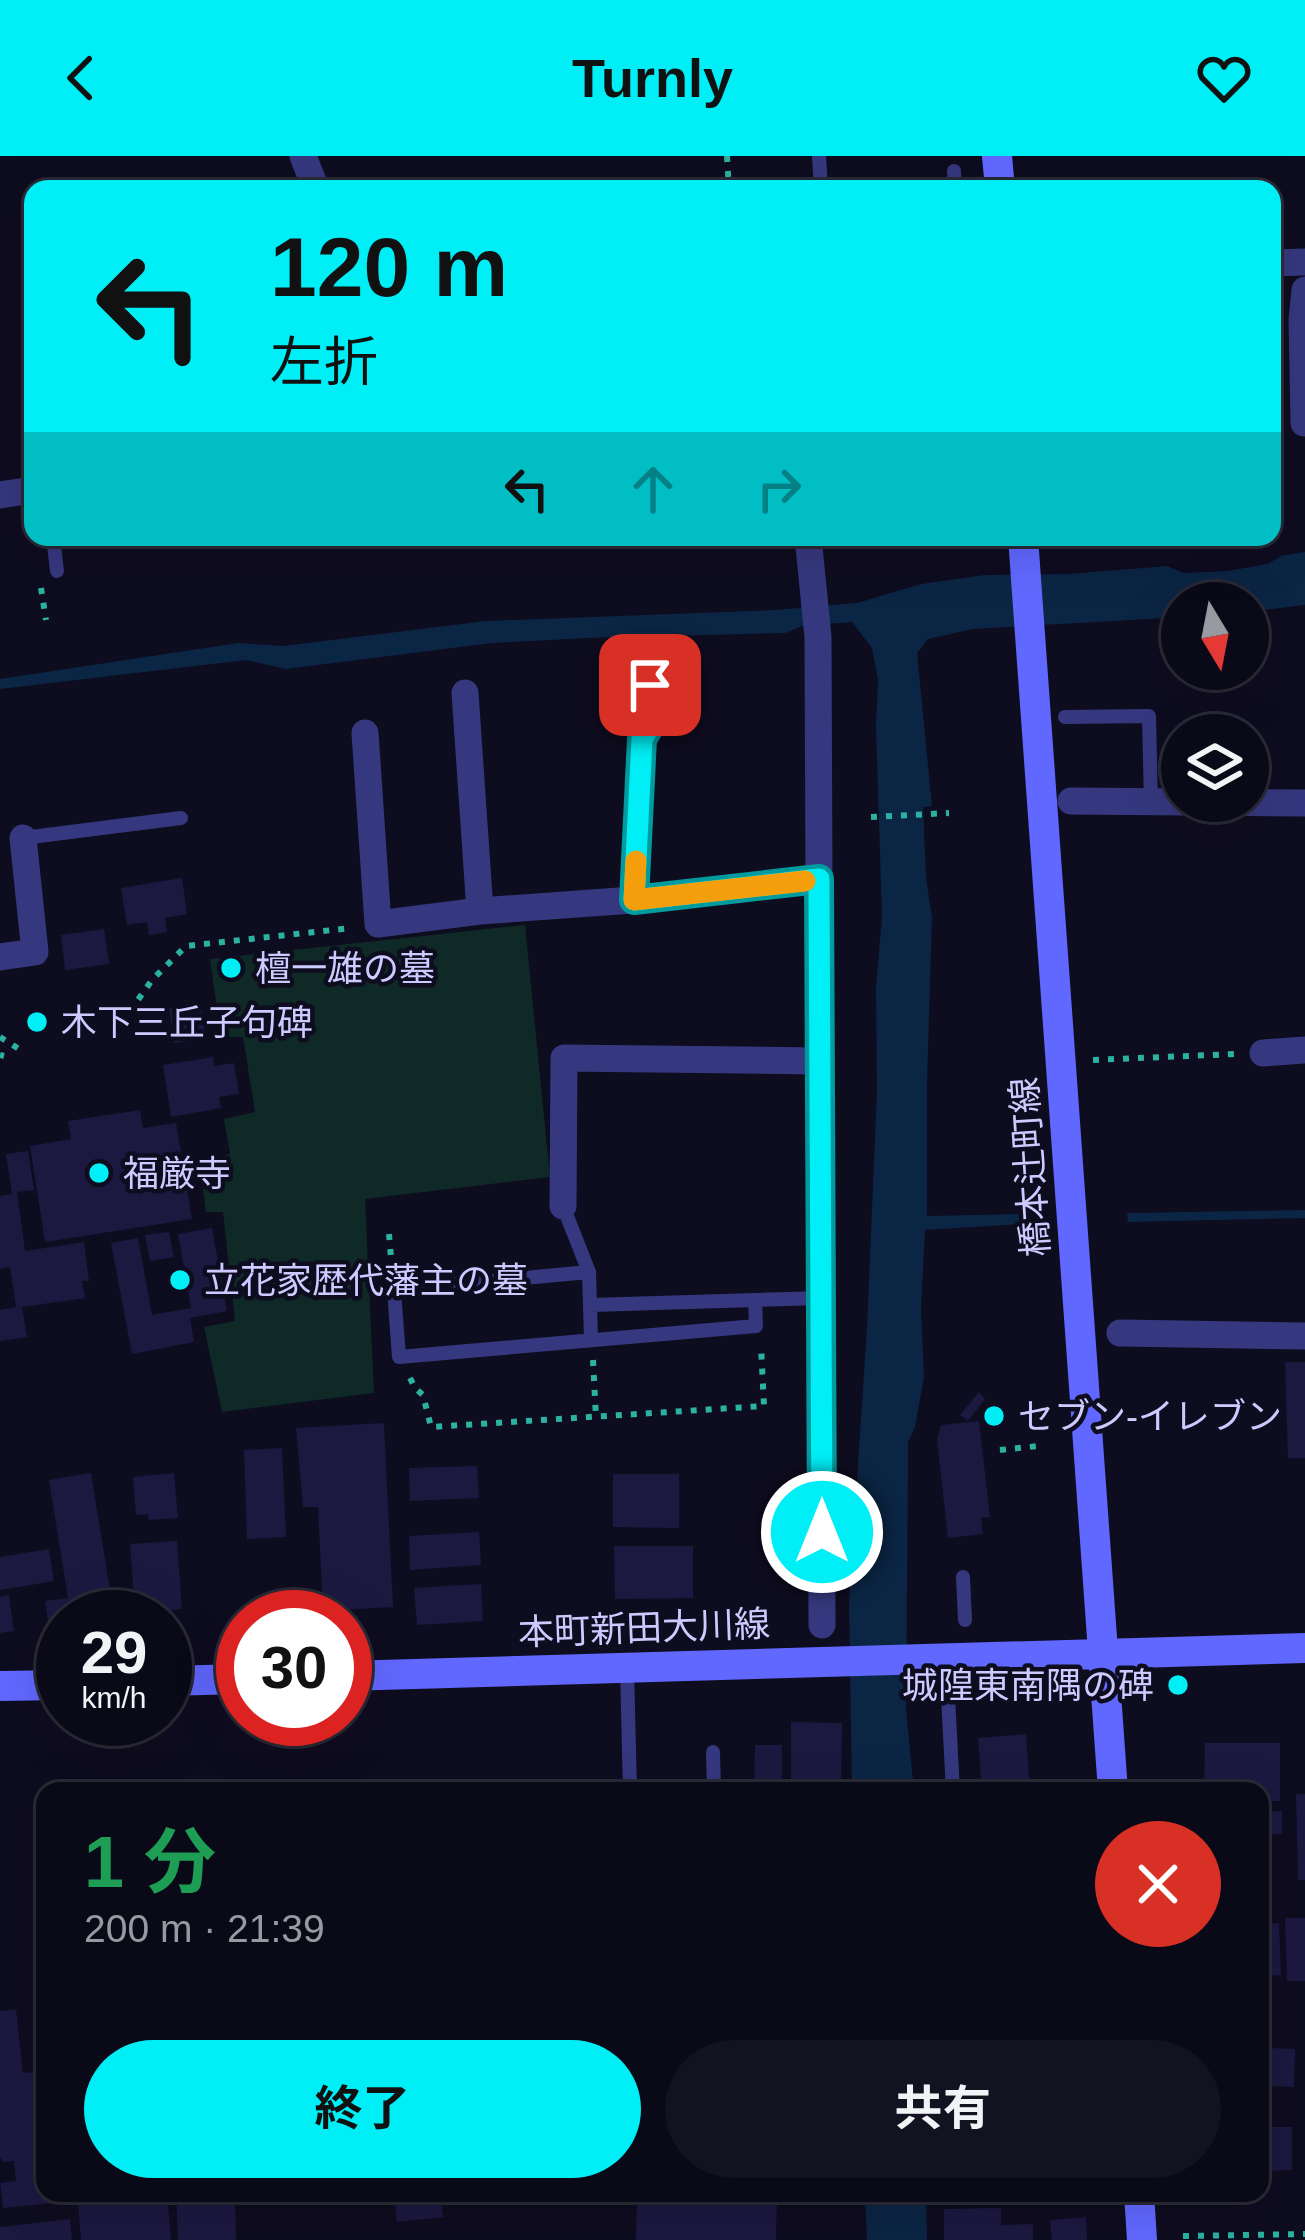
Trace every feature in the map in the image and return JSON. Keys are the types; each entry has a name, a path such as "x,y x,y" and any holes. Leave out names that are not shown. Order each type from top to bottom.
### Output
{"main road":[{"name":"橋本辻町線","path":"1025,546 1111,1782"},
{"name":"本町新田大川線","path":"372,1675 1305,1648"},
{"path":"0,1687 36,1685"},
{"path":"1140,2202 1142,2240"}],"street":[{"path":"1304,423 1305,290"},
{"path":"809,546 818,637 822,1625"},
{"path":"464,693 480,910"},
{"path":"364,733 379,924 480,910 634,900 819,879"},
{"path":"1071,801 1305,803"},
{"path":"0,957 35,952 23,838"},
{"path":"1263,1053 1305,1050"},
{"path":"562,1206 564,1058 820,1061"},
{"path":"1120,1334 1305,1336"}],"lane":[{"path":"954,171 955,180"},
{"path":"54,546 57,571"},
{"path":"634,900 642,739 651,724 648,646"},
{"path":"1065,717 1150,716 1150,804"},
{"path":"23,838 181,818"},
{"path":"562,1206 589,1272 591,1339"},
{"path":"589,1272 394,1290 399,1357 756,1326 755,1300"},
{"path":"591,1305 821,1298"},
{"path":"627,1304 627,1336"},
{"path":"964,1577 965,1620"},
{"path":"932,1659 952,1782"},
{"path":"627,1668 629,1782"},
{"path":"713,1752 714,1782"}],"path":[{"path":"871,817 949,813"},
{"path":"121,1024 152,980 186,946 379,924"},
{"path":"0,1037 19,1049"},
{"path":"1089,1060 1199,1055"},
{"path":"389,1234 394,1290"},
{"path":"399,1357 423,1395 431,1427 764,1406 761,1339 756,1326"},
{"path":"591,1339 596,1418"},
{"path":"1000,1450 1038,1447"},
{"path":"1183,2236 1305,2234"}],"green space":[{"path":"525,925 550,1177 365,1199 374,1393 222,1412 204,1327 235,1321 223,1212 206,1212 199,1160 230,1154 224,1119 255,1112 243,1037 221,1037 210,959"}],"water":[{"path":"1305,552 1305,605 1269,609 1269,582 1161,582 1161,618 973,629 928,639 917,653 932,806 923,807 932,917 927,1216 1023,1214 1024,1224 925,1230 924,1377 908,1442 906,1709 913,1782 852,1782 849,1602 867,1328 882,917 878,680 872,648 852,622 802,626 785,633 492,643 286,669 246,660 0,689 0,679 238,643 283,646 486,621 857,603 921,584 985,575 1167,566 1184,573 1268,564"},
{"path":"1305,1210 1305,1218 1128,1222 1127,1213"},
{"path":"865,2202 926,2202 927,2240 867,2240"}],"building":[{"path":"182,878 187,914 165,918 167,932 149,935 147,922 127,925 121,888"},
{"path":"104,929 109,964 65,970 61,935"},
{"path":"200,1003 206,1038 174,1043 169,1008"},
{"path":"213,1057 214,1066 234,1063 239,1094 219,1097 221,1108 171,1117 163,1065"},
{"path":"140,1110 143,1128 176,1123 192,1219 45,1242 30,1146 71,1139 68,1121"},
{"path":"28,1151 34,1190 17,1192 25,1251 84,1242 89,1281 82,1281 85,1298 22,1307 27,1337 0,1341 0,1310 16,1307 10,1267 0,1269 0,1196 12,1194 6,1154"},
{"path":"212,1228 227,1311 190,1318 194,1342 132,1354 111,1243 138,1238 152,1315 191,1308 178,1234"},
{"path":"169,1232 174,1257 150,1261 145,1235"},
{"path":"1285,1362 1305,1362 1305,1458 1288,1458"},
{"path":"979,1392 985,1399 968,1421 960,1415"},
{"path":"979,1421 990,1517 981,1518 983,1534 948,1538 937,1440 941,1425"},
{"path":"384,1423 393,1607 372,1608 372,1590 322,1590 318,1507 303,1507 296,1428"},
{"path":"282,1448 286,1537 247,1539 244,1450"},
{"path":"477,1466 479,1498 410,1501 409,1468"},
{"path":"91,1473 110,1590 67,1590 49,1480"},
{"path":"174,1473 178,1518 149,1520 148,1514 136,1515 133,1477"},
{"path":"613,1474 679,1474 679,1528 613,1527"},
{"path":"479,1532 481,1565 410,1570 409,1536"},
{"path":"177,1541 181,1590 133,1590 130,1544"},
{"path":"614,1546 693,1546 693,1598 615,1599"},
{"path":"49,1549 54,1581 0,1590 0,1557"},
{"path":"481,1584 483,1621 417,1625 414,1588"},
{"path":"9,1595 14,1631 0,1633 0,1597"},
{"path":"791,1722 842,1723 841,1782 791,1782"},
{"path":"1026,1734 1029,1782 981,1782 978,1738"},
{"path":"1205,1743 1280,1743 1280,1801 1269,1801 1269,1782 1204,1782"},
{"path":"755,1745 782,1745 782,1782 754,1782"},
{"path":"1296,1794 1305,1794 1305,1880 1298,1880"},
{"path":"1282,1811 1282,1834 1269,1834 1269,1812"},
{"path":"1285,1918 1305,1918 1305,1981 1287,1981"},
{"path":"1279,1923 1281,1975 1269,1976 1269,1924"},
{"path":"16,2009 23,2073 36,2072 36,2202 64,2202 3,2208 0,2183 16,2181 14,2161 3,2162 0,2157 0,2011"},
{"path":"1269,2048 1295,2049 1294,2087 1269,2086"},
{"path":"1269,2127 1292,2127 1292,2170 1269,2171"},
{"path":"78,2202 168,2202 171,2240 81,2240"},
{"path":"176,2202 235,2202 236,2240 178,2240"},
{"path":"395,2202 442,2202 443,2217 397,2222"},
{"path":"637,2202 777,2202 776,2240 636,2240"},
{"path":"1001,2208 1001,2225 1033,2224 1033,2240 944,2240 944,2209"},
{"path":"1086,2217 1087,2240 1052,2240 1050,2220"},
{"path":"70,2219 72,2240 0,2240 0,2227"}],"slow traffic":[{"path":"636,861 634,900 805,881"}],"place":[{"name":"檀一雄の墓","path":"231,968"},
{"name":"木下三丘子句碑","path":"37,1022"},
{"name":"福厳寺","path":"99,1173"},
{"name":"立花家歴代藩主の墓","path":"180,1280"},
{"name":"セブン-イレブン","path":"994,1416"},
{"name":"城隍東南隅の碑","path":"1178,1685"}],"route":[{"path":"650,685 651,724 642,739 634,900 819,879 822,1532"}]}
